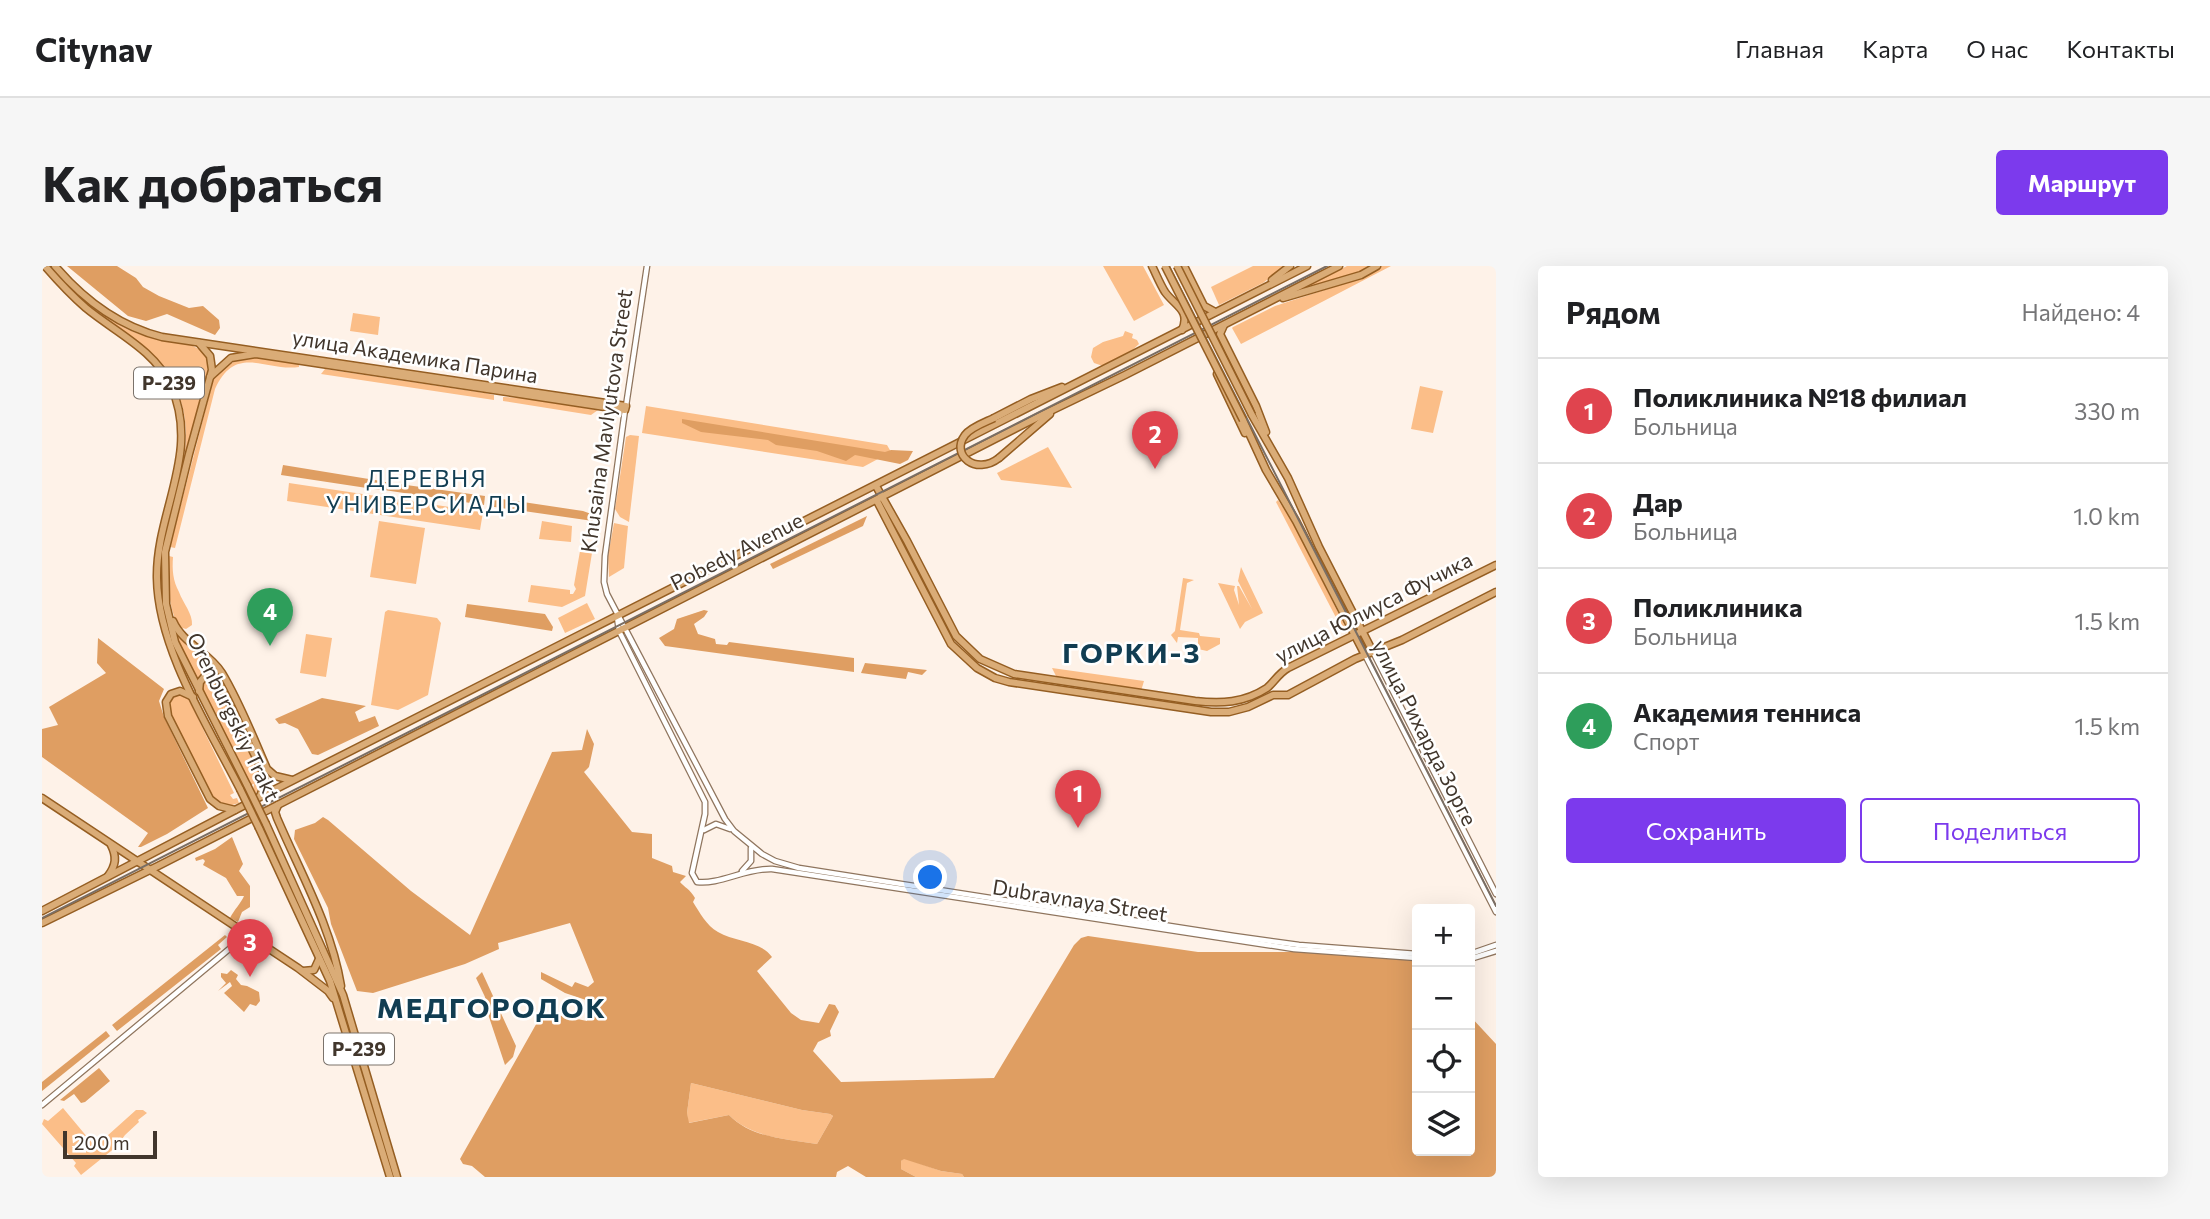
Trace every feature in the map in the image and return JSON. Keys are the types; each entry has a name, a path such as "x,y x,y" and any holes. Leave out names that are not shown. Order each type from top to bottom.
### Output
{"main road":[{"name":"Orenburgskiy Trakt","path":"45,266 87,308 150,358 171,386 180,419 182,450 162,551 157,593 163,625 177,663 243,787"},
{"name":"Р-239","path":"55,266 90,301 118,321 145,332 198,343 211,356 210,377"},
{"path":"1152,266 1166,293 1182,308 1186,317 1182,330"},
{"name":"улица Рихарда Зорге","path":"1165,266 1355,637 1369,654"},
{"name":"улица Рихарда Зорге","path":"1177,266 1252,415 1272,447 1363,633 1369,654"},
{"path":"1184,266 1204,306 1215,312"},
{"path":"1262,289 1290,266"},
{"name":"Pobedy Avenue","path":"42,911 260,797 1307,266"},
{"name":"Pobedy Avenue","path":"42,923 1339,266"},
{"path":"1270,302 1361,275 1377,266"},
{"path":"1225,323 1220,334 1256,406 1272,447"},
{"path":"1190,342 1198,342 1204,346 1238,421 1258,452"},
{"name":"улица Академика Парина","path":"198,343 626,408"},
{"name":"улица Академика Парина","path":"210,377 231,358 256,354 475,386"},
{"name":"Orenburgskiy Trakt","path":"210,377 162,551 166,604 175,642 243,787 316,932 343,995 397,1177"},
{"path":"1056,409 989,465 976,466 965,459 961,448 967,432 1048,391 1080,381"},
{"name":"улица Юлиуса Фучика","path":"876,486 951,644 968,662 995,678 1028,685 1218,713 1240,710 1273,695 1288,695 1496,592"},
{"name":"улица Юлиуса Фучика","path":"880,499 956,636 970,651 992,667 1029,677 1218,704 1233,703 1268,687 1288,668 1496,565"},
{"path":"166,604 182,635 223,675 267,769 277,777 294,780"},
{"path":"199,693 203,678 210,676 218,680 263,772 265,785 260,797"},
{"path":"1028,685 1029,677"},
{"path":"196,701 187,693 174,692 166,702 168,716 209,799 219,806 235,810"},
{"path":"42,798 298,968 328,991 339,1009"},
{"path":"278,805 275,812 278,821 319,910 335,958 343,995"},
{"name":"Orenburgskiy Trakt","path":"262,826 339,1009 390,1177"},
{"path":"107,877 115,863 110,843"},
{"path":"56,904 60,913"},
{"path":"298,968 309,972 314,970 319,957"}],"street":[{"name":"Khusaina Mavlyutova Street","path":"623,629 605,587 604,569 647,266"},
{"name":"Dubravnaya Street","path":"623,629 652,678 714,802 734,831 748,845 768,858 799,868 1049,910"},
{"name":"Dubravnaya Street","path":"623,629 645,682 701,791 705,814 692,873 695,880 707,882 757,869 772,869 1294,949 1412,956"},
{"name":"улица Рихарда Зорге","path":"1369,654 1496,894"},
{"name":"улица Рихарда Зорге","path":"1369,654 1496,912"},
{"path":"645,682 652,678"},
{"path":"701,834 706,827 716,824 734,831"},
{"path":"739,874 751,860 752,851 748,845"},
{"path":"42,1105 247,935"},
{"path":"1475,952 1496,945"},
{"path":"1475,957 1496,951"}],"shaded area":[{"path":"48,266 92,306 128,330 186,343 207,357 208,373 164,545 162,544 185,450 186,425 182,403 162,367 83,300"},
{"path":"67,266 117,266 159,296 189,308 203,306 219,320 220,328 215,335 167,314 146,321 128,316"},
{"path":"1103,266 1143,266 1164,305 1134,321"},
{"path":"1253,266 1285,266 1263,283 1219,305 1211,287"},
{"path":"1347,266 1391,266 1241,344 1233,327 1275,306 1349,282 1347,277 1297,292"},
{"path":"353,313 380,317 378,335 350,331"},
{"path":"1125,331 1133,334 1132,338 1139,344 1128,354 1103,366 1094,363 1091,357 1093,348 1123,336"},
{"path":"257,356 299,363 299,367 242,363 223,375 215,389 175,548 170,547 213,381 221,370 231,363"},
{"path":"325,369 485,393 494,395 494,400 321,374"},
{"path":"1420,386 1443,391 1433,433 1411,429"},
{"path":"503,397 598,410 591,415 503,401"},
{"path":"646,406 887,445 891,452 863,467 642,433"},
{"path":"682,419 885,452 913,451 908,460 900,464 855,455 846,461 817,451 776,445 768,440 701,432 682,423"},
{"path":"639,436 629,522 620,517 615,509 626,437"},
{"path":"1048,447 1072,488 1001,480 997,473"},
{"path":"283,465 381,481 380,490 281,475"},
{"path":"385,482 485,496 484,505 384,490"},
{"path":"289,483 483,512 480,530 287,501"},
{"path":"489,497 583,511 594,515 593,521 488,506"},
{"path":"1278,500 1292,521 1348,632 1344,633 1276,502"},
{"path":"867,516 863,526 773,569 770,564"},
{"path":"379,521 425,528 416,584 370,577"},
{"path":"542,521 572,526 571,542 539,539"},
{"path":"614,523 628,526 624,568 609,577 608,556"},
{"path":"580,551 592,553 585,596 562,607 528,602 531,585 570,590 570,594 573,594 576,589 574,585"},
{"path":"169,556 173,557 175,584 191,617 192,625 186,629 179,627 172,610"},
{"path":"1241,567 1263,613 1245,622 1240,629 1218,583 1235,586 1239,605 1239,586 1252,609 1238,581"},
{"path":"1183,578 1194,580 1187,583 1180,630 1220,638 1220,644 1207,651 1198,649 1198,638 1178,637 1177,643 1171,635 1175,631"},
{"path":"587,603 595,619 565,633 558,618"},
{"path":"467,604 545,614 553,627 552,631 465,617"},
{"path":"388,610 437,618 441,623 428,695 398,710 371,705 385,612"},
{"path":"708,611 694,624 698,634 715,639 716,644 727,645 729,642 854,658 854,672 665,646 659,638 674,629 677,619"},
{"path":"172,623 213,665 224,685 209,673 196,680"},
{"path":"306,634 332,638 326,677 300,673"},
{"path":"98,638 164,689 159,701 164,717 208,808 141,847 138,847 148,833 42,757 42,729 58,725 49,707 106,673 97,663"},
{"path":"865,663 927,670 922,675 908,672 906,679 861,673"},
{"path":"1052,668 1144,681 1141,691 1057,678"},
{"path":"209,677 215,679 264,776 264,782 255,794 254,784 251,785 203,689 204,680"},
{"path":"178,694 189,700 234,793 230,795 233,799 237,798 239,803 229,806 219,804 211,796 169,710 170,700"},
{"path":"322,698 366,706 355,712 359,722 375,716 379,726 318,755 312,754 298,729 285,723 279,724 275,719"},
{"path":"587,729 594,744 589,767 584,772 632,832 652,834 652,858 672,866 673,872 686,876 680,882 693,895 693,902 710,926 718,932 761,948 772,957 757,971 791,1013 801,1020 819,1023 829,1004 835,1005 839,1012 830,1031 831,1036 818,1042 813,1051 841,1082 994,1078 1074,945 1081,938 1088,936 1198,952 1305,952 1412,960 1412,1156 1475,1156 1475,1021 1496,1044 1496,1177 964,1177 962,1174 941,1171 904,1159 901,1161 901,1169 916,1177 866,1177 848,1166 837,1172 836,1177 485,1177 472,1166 463,1164 460,1159 543,1012 587,1021 589,1001 565,993 541,979 541,972 572,987 575,982 588,987 594,982 570,923 498,943 499,949 465,964 373,993 357,991 331,924 328,908 294,839 295,830 323,817 328,820 411,891 470,935 552,752 582,750","holes":["691,1083 802,1110 833,1116 817,1144 759,1133 748,1129 729,1115 689,1123 687,1113"]},
{"path":"232,837 243,864 239,871 250,886 250,907 242,912 238,922 230,918 244,896 237,896 226,878 203,865 203,859 196,861 195,858"},
{"path":"225,935 227,937 218,945 221,949 117,1031 112,1025"},
{"path":"231,970 238,975 236,979 241,985 259,992 260,1001 256,1006 250,1004 244,1012 224,993 232,986 230,982 218,991 226,983 221,973 227,974"},
{"path":"482,972 516,1046 513,1057 505,1065 485,997 476,978"},
{"path":"106,1031 110,1036 42,1091 42,1082"},
{"path":"99,1068 110,1081 85,1102 81,1103 74,1094 64,1101 60,1100"},
{"path":"691,1083 833,1116 817,1144 759,1133 738,1123 729,1115 688,1123"},
{"path":"63,1108 93,1144 97,1145 136,1110 147,1113 116,1147 81,1175 74,1166 76,1163 42,1124 44,1119 48,1121"},
{"path":"904,1158 941,1171 962,1174 964,1177 916,1177 901,1169 901,1161"}],"tram line":[{"path":"1169,266 1496,906"},
{"path":"42,918 1327,266"}],"place":[{"name":"Дар","path":"1155,469"},
{"name":"Академия тенниса","path":"270,646"},
{"name":"Поликлиника №18 филиал","path":"1078,828"},
{"name":"Поликлиника","path":"250,977"}],"district":[{"name":"ДЕРЕВНЯ УНИВЕРСИАДЫ","path":"427,492"},
{"name":"ГОРКИ-3","path":"1132,653"},
{"name":"МЕДГОРОДОК","path":"492,1008"}]}
